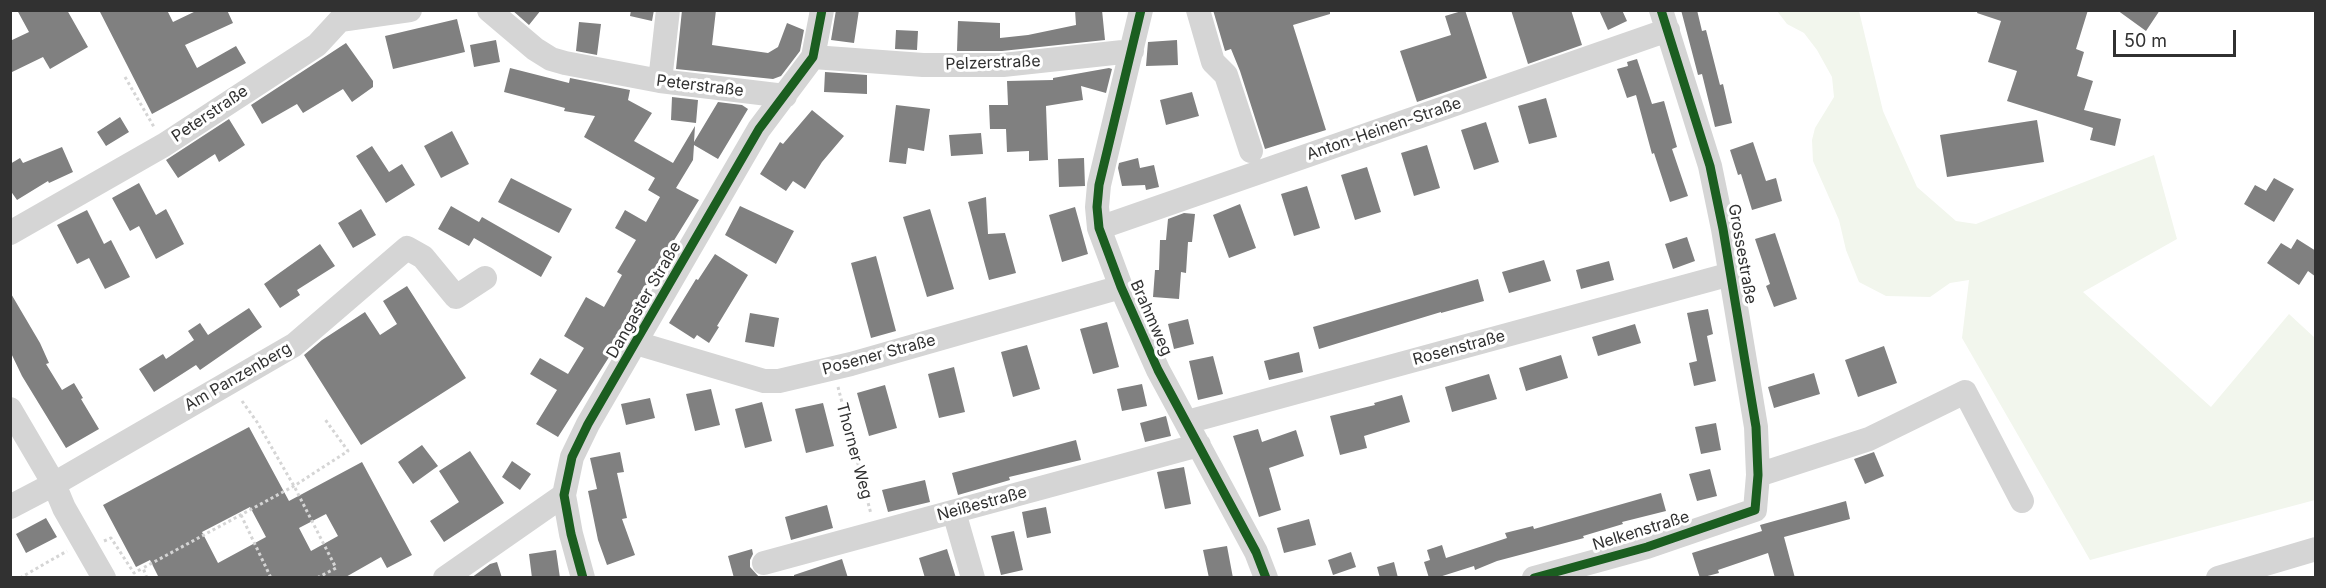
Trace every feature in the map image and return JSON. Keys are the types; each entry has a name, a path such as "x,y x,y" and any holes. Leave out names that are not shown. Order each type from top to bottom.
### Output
{"street":[{"name":"Peterstraße","path":"10,232 164,145 317,45 335,15 410,10"},
{"name":"Peterstraße","path":"489,10 535,49 551,59 660,81 785,96"},
{"path":"660,81 668,10"},
{"path":"813,57 822,10"},
{"path":"1132,51 1141,10"},
{"path":"1198,10 1213,62 1226,75 1251,151"},
{"name":"Anton-Heinen-Straße","path":"1099,228 1665,20"},
{"name":"Grossestraße","path":"1665,20 1710,166 1731,274 1756,427 1758,475 1755,510"},
{"name":"Pelzerstraße","path":"813,57 923,65 1003,65 1132,51"},
{"name":"Brahmweg","path":"1132,51 1124,73 1099,185 1097,207 1099,228 1120,287 1158,370 1256,552 1266,578"},
{"name":"Dangaster Straße","path":"583,578 571,534 564,495 572,457 588,424 759,129 813,57"},
{"name":"Am Panzenberg","path":"10,507 54,484 294,345 407,248 423,257 456,297 485,278"},
{"name":"Rosenstraße","path":"1187,422 1731,274"},
{"name":"Posener Straße","path":"636,343 764,381 779,381 833,368 1120,287"},
{"path":"1758,475 1869,439 1965,392 2022,501"},
{"path":"10,410 54,484 64,508 94,541 104,578"},
{"name":"Neißestraße","path":"764,563 1199,445"},
{"path":"445,578 564,495"},
{"name":"Nelkenstraße","path":"1534,578 1659,543 1755,510"},
{"path":"954,512 973,578"},
{"path":"2218,578 2316,549"}],"path":[{"path":"125,77 164,145"},
{"path":"242,402 257,422 294,486 336,568 317,578"},
{"path":"20,578 94,541 111,538 134,573 294,486 348,451 324,418"},
{"path":"241,515 271,578"},
{"path":"143,568 147,578"}],"shaded area":[{"path":"1777,11 1859,11 1883,111 1917,187 1956,221 1976,224 2154,155 2177,239 2083,292 2211,407 2289,314 2315,338 2315,500 2090,560 1962,338 1969,280 1950,283 1930,297 1886,296 1859,282 1846,250 1839,220 1813,161 1812,140 1815,128 1834,97 1832,77 1817,50 1804,33 1787,24"}],"building":[{"path":"17,10 67,10 88,47 50,69 43,57 10,73 10,41 29,32"},
{"path":"99,10 167,10 173,22 198,10 227,10 233,23 185,45 197,68 236,46 246,63 152,114"},
{"path":"512,10 541,10 529,25"},
{"path":"631,10 654,10 652,21 630,16"},
{"path":"682,10 716,10 712,45 768,53 778,47 787,23 804,30 800,51 781,76 773,79 676,69"},
{"path":"836,10 859,10 854,43 831,40"},
{"path":"1075,10 1102,10 1105,40 1002,51 957,51 958,21 1000,23 1000,38 1076,25"},
{"path":"1213,10 1330,10 1330,14 1293,25 1326,130 1265,149 1240,71 1231,49 1225,51"},
{"path":"1465,10 1487,78 1417,102 1400,51 1451,35 1445,16"},
{"path":"1511,10 1571,10 1582,45 1528,64"},
{"path":"1599,10 1622,10 1627,21 1608,30"},
{"path":"1681,10 1697,10 1702,31 1706,30 1720,85 1723,84 1732,123 1715,127 1702,74 1698,75"},
{"path":"1978,10 2088,10 2076,49 2084,52 2077,76 2093,81 2084,110 2121,119 2115,146 2090,140 2093,128 2007,101 2017,71 1988,62 2001,21 1977,13"},
{"path":"2117,10 2160,10 2146,31"},
{"path":"457,19 465,52 393,69 385,36"},
{"path":"579,22 601,24 597,55 576,51"},
{"path":"896,30 918,31 917,50 895,49"},
{"path":"496,40 500,62 474,67 470,45"},
{"path":"1177,40 1178,65 1146,66 1148,42"},
{"path":"346,43 373,81 373,87 352,102 343,89 303,113 297,104 262,124 251,105"},
{"path":"1637,59 1652,104 1664,101 1677,147 1672,149 1688,196 1670,202 1654,153 1652,154 1636,95 1627,98 1617,69 1628,66 1627,62"},
{"path":"510,68 569,83 570,78 630,90 628,100 652,113 634,141 673,163 695,126 694,142 718,102 742,105 748,109 718,159 694,145 693,160 676,188 699,200 629,313 608,351 611,354 558,437 536,424 557,390 530,374 540,358 568,374 584,348 564,336 586,297 604,307 622,275 617,272 636,240 615,228 625,210 646,222 660,197 648,190 655,178 584,137 595,116 564,111 565,108 504,92"},
{"path":"1112,69 1106,93 1081,86 1083,100 1046,106 1048,160 1029,161 1029,151 1007,152 1006,129 990,129 989,105 1008,105 1007,81 1053,80 1053,78"},
{"path":"825,72 867,75 867,94 824,92"},
{"path":"1192,92 1199,116 1166,125 1160,100"},
{"path":"672,97 698,100 696,123 671,120"},
{"path":"1546,98 1557,137 1529,144 1518,106"},
{"path":"896,105 930,109 924,151 908,148 906,164 889,162"},
{"path":"812,110 844,136 822,162 805,189 793,181 786,191 760,174 780,142 783,144"},
{"path":"120,117 129,132 106,146 97,132"},
{"path":"229,119 245,145 219,162 215,154 178,178 166,160"},
{"path":"2037,120 2044,162 1947,177 1940,135"},
{"path":"1486,122 1499,162 1474,170 1461,130"},
{"path":"452,131 469,164 441,178 424,146"},
{"path":"981,133 983,154 951,156 949,135"},
{"path":"1753,142 1766,181 1776,178 1782,201 1752,210 1741,174 1738,175 1730,150"},
{"path":"1427,145 1440,188 1414,196 1401,153"},
{"path":"372,146 389,172 402,164 415,185 386,203 356,156"},
{"path":"62,147 73,172 49,183 48,181 17,200 10,190 10,164 20,158 23,163"},
{"path":"1084,158 1085,186 1059,187 1058,159"},
{"path":"1138,158 1140,168 1154,165 1159,187 1146,190 1145,185 1122,186 1119,163"},
{"path":"1367,167 1381,212 1355,220 1341,175"},
{"path":"511,178 572,209 559,233 498,202"},
{"path":"2274,178 2294,189 2274,222 2244,204 2255,185 2266,191"},
{"path":"139,183 156,215 166,209 184,244 156,259 139,226 130,231 112,198"},
{"path":"1307,186 1320,228 1294,236 1281,194"},
{"path":"986,197 988,234 1005,233 1016,273 989,280 968,202"},
{"path":"1240,204 1256,248 1229,258 1213,215"},
{"path":"451,206 479,222 482,217 552,257 541,277 474,238 469,246 438,229"},
{"path":"740,206 794,231 776,264 725,235"},
{"path":"1075,207 1088,254 1062,262 1049,215"},
{"path":"361,209 376,235 353,248 338,223"},
{"path":"930,209 954,289 927,297 903,217"},
{"path":"87,210 104,244 111,240 130,277 105,289 89,258 77,264 57,225"},
{"path":"1184,213 1195,214 1192,242 1188,242 1186,273 1181,272 1179,299 1153,297 1155,270 1159,270 1160,240 1166,240 1168,219"},
{"path":"1775,233 1797,299 1774,307 1766,286 1770,284 1755,239"},
{"path":"1687,237 1695,261 1673,269 1665,244"},
{"path":"2297,239 2316,251 2316,277 2308,271 2299,285 2267,263 2281,243 2291,249"},
{"path":"320,244 335,266 297,290 300,295 280,308 264,284"},
{"path":"715,254 748,275 709,343 697,335 694,339 669,323 696,279 698,280"},
{"path":"876,256 896,331 871,338 851,263"},
{"path":"1544,260 1551,281 1509,293 1502,272"},
{"path":"1609,261 1614,280 1581,289 1576,270"},
{"path":"1478,279 1484,301 1319,349 1313,327"},
{"path":"407,286 466,378 361,445 304,355 322,340 365,312 380,335 397,324 383,301"},
{"path":"10,292 40,343 49,363 46,364 62,390 74,383 99,429 66,448 22,376 10,351"},
{"path":"249,308 262,327 200,370 196,365 154,392 139,369 163,354 166,359 194,340 188,331 200,323 208,335"},
{"path":"1708,309 1713,334 1707,336 1716,381 1694,386 1689,363 1697,361 1687,313"},
{"path":"750,313 779,318 774,347 745,342"},
{"path":"1188,319 1194,344 1174,349 1168,324"},
{"path":"1107,322 1119,367 1093,374 1080,329"},
{"path":"1635,324 1641,343 1598,356 1592,337"},
{"path":"1027,345 1040,389 1013,397 1001,352"},
{"path":"1884,346 1897,383 1858,397 1845,360"},
{"path":"1299,352 1303,372 1269,380 1264,361"},
{"path":"1561,355 1568,378 1526,391 1519,368"},
{"path":"1213,356 1223,394 1198,400 1189,361"},
{"path":"954,367 965,412 939,418 928,374"},
{"path":"1814,373 1820,394 1774,408 1768,387"},
{"path":"1489,374 1497,399 1452,412 1445,387"},
{"path":"1142,384 1147,406 1122,411 1117,389"},
{"path":"885,385 897,428 869,436 857,393"},
{"path":"711,389 720,425 695,431 686,394"},
{"path":"1402,395 1410,422 1364,436 1367,448 1340,455 1330,416 1375,405 1374,403"},
{"path":"650,398 655,418 626,425 621,404"},
{"path":"762,402 772,441 745,448 735,409"},
{"path":"823,403 834,446 806,453 795,409"},
{"path":"1166,416 1171,436 1145,442 1140,423"},
{"path":"1716,423 1721,450 1701,454 1695,427"},
{"path":"249,427 289,501 362,462 412,555 387,568 381,557 344,578 159,578 150,560 136,567 103,505","holes":["250,507 266,537 218,563 202,532","326,514 338,536 311,551 299,528"]},
{"path":"1258,429 1262,442 1296,430 1304,456 1269,468 1281,510 1259,517 1233,436"},
{"path":"1076,440 1081,460 1009,477 1010,480 958,495 952,473"},
{"path":"422,445 438,466 413,484 398,462"},
{"path":"470,451 504,503 444,542 430,521 459,502 439,471"},
{"path":"620,452 624,472 617,473 627,518 622,519 635,555 607,565 598,540 588,491 597,489 590,458"},
{"path":"1874,452 1884,476 1865,484 1854,459"},
{"path":"512,461 531,474 520,490 502,477"},
{"path":"1184,467 1191,504 1165,509 1157,472"},
{"path":"1710,469 1717,496 1697,501 1689,474"},
{"path":"925,480 930,502 888,512 882,490"},
{"path":"1661,493 1666,511 1622,522 1623,524 1583,536 1584,538 1497,561 1475,570 1474,566 1436,578 1429,578 1424,562 1430,560 1427,550 1442,545 1446,558 1507,538 1505,533 1533,526 1534,529"},
{"path":"1846,501 1850,519 1784,537 1795,578 1775,578 1768,553 1718,570 1719,573 1700,578 1692,553 1762,531 1760,525"},
{"path":"827,505 833,528 791,540 785,517"},
{"path":"1046,507 1051,533 1027,538 1022,512"},
{"path":"46,518 57,537 26,553 16,534"},
{"path":"1309,519 1316,545 1284,553 1277,528"},
{"path":"1014,531 1023,570 1001,575 991,536"},
{"path":"1227,546 1233,578 1209,578 1203,550"},
{"path":"752,549 750,567 760,578 734,578 728,556"},
{"path":"947,549 956,578 925,578 919,558"},
{"path":"556,550 560,578 532,578 529,554"},
{"path":"1351,552 1356,567 1333,575 1328,560"},
{"path":"842,559 848,578 794,578 794,575"},
{"path":"497,562 502,578 471,578 490,564"},
{"path":"1394,562 1398,578 1380,578 1377,567"}],"cycle path":[{"path":"583,578 571,534 564,495 572,457 588,424 759,129 813,57 822,10"},
{"path":"1141,10 1099,185 1097,207 1099,228 1121,287 1158,370 1256,552 1266,578"},
{"path":"1534,578 1647,547 1755,510 1758,475 1756,427 1723,229 1710,166 1661,10"}]}
